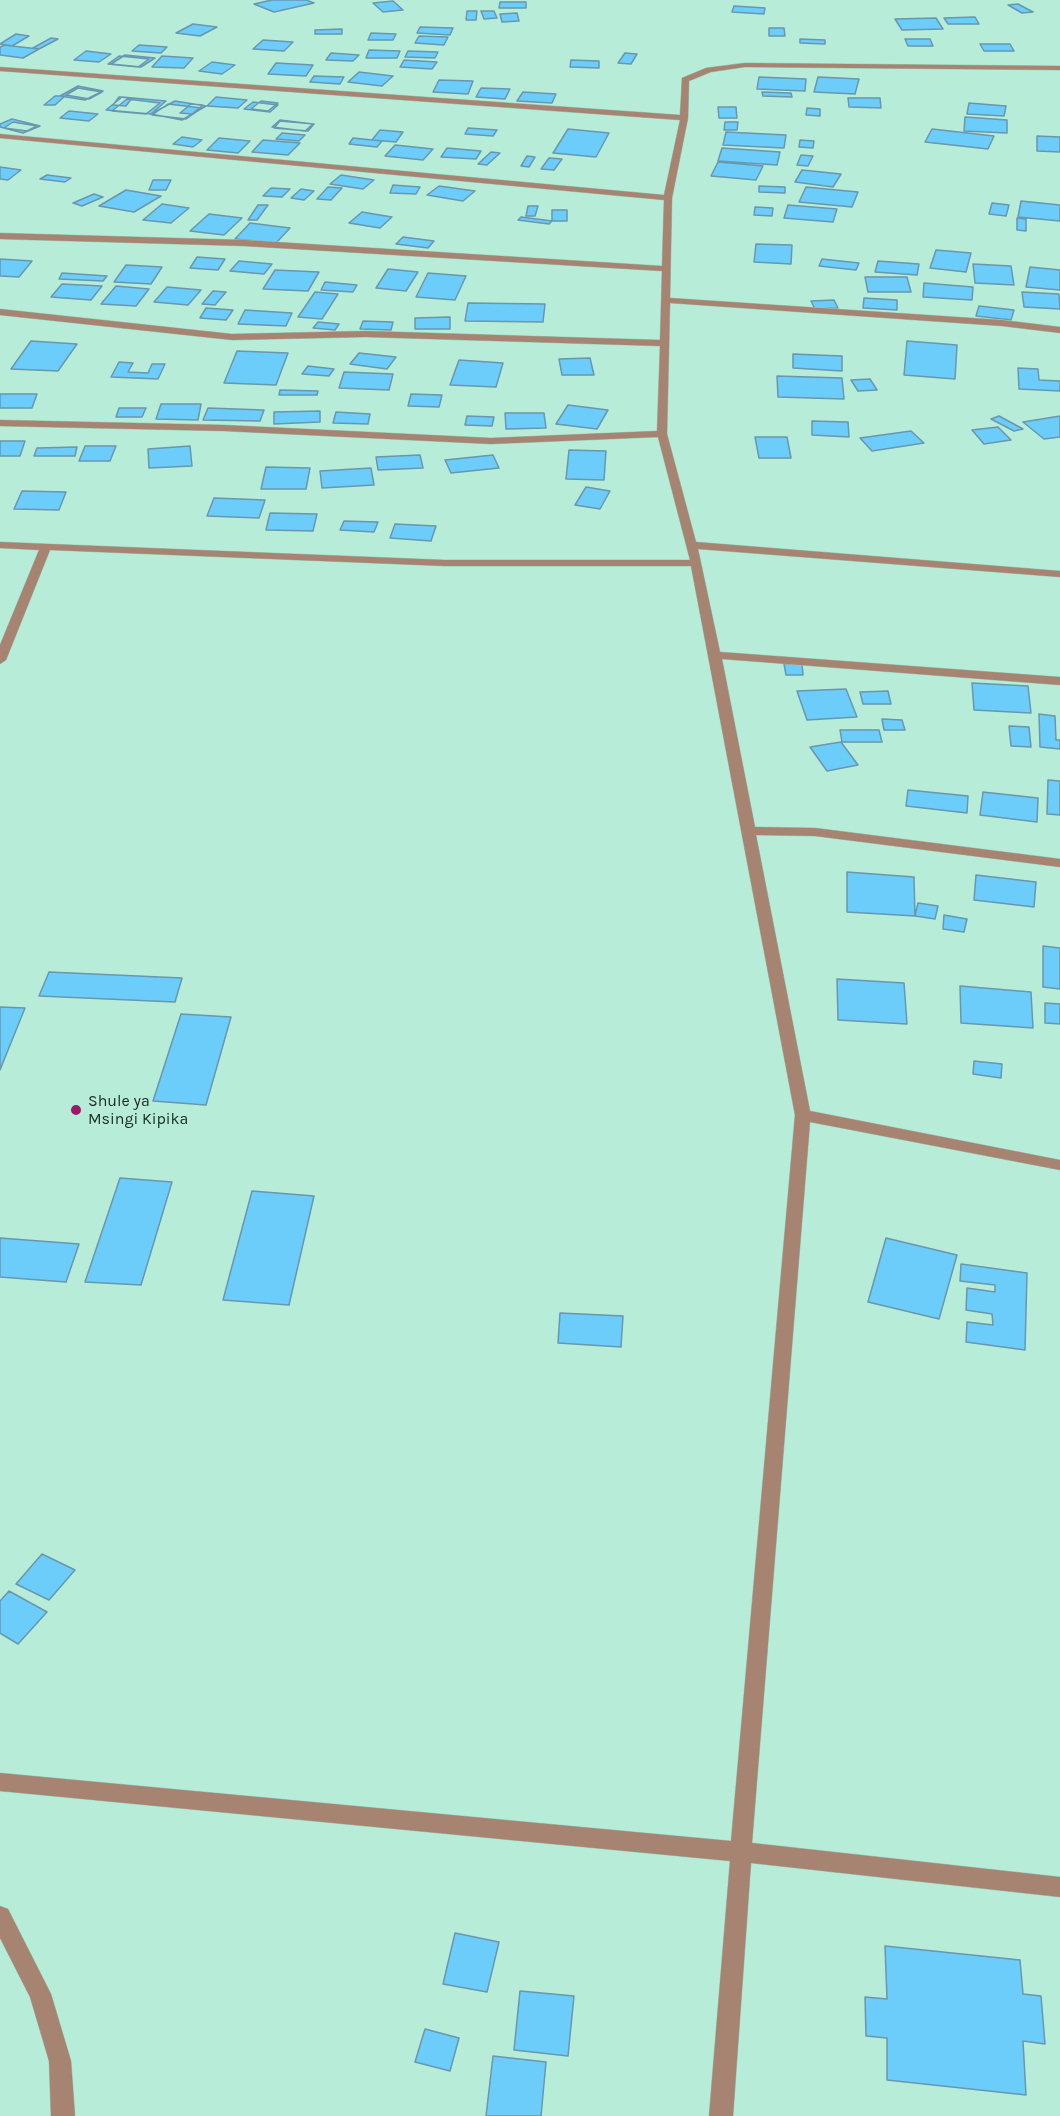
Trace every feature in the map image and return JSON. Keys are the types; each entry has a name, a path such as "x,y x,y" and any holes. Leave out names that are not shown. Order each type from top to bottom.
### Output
{"street":[{"path":"721,2116 803,1114 696,563 662,434 668,198 684,118 685,80 709,70 746,65 1060,68"},
{"path":"0,69 684,118"},
{"path":"0,136 668,198"},
{"path":"0,236 244,243 665,269"},
{"path":"664,300 1002,323 1060,330"},
{"path":"0,312 232,337 366,334 663,344"},
{"path":"0,423 224,428 491,441 662,434"},
{"path":"691,544 1060,574"},
{"path":"0,545 445,562 696,563"},
{"path":"0,660 46,547"},
{"path":"715,655 1060,681"},
{"path":"749,831 815,832 1060,863"},
{"path":"803,1114 1060,1165"},
{"path":"0,1782 741,1852 1060,1887"},
{"path":"0,1916 40,1994 60,2061 63,2116"}],"building":[{"path":"272,0 306,0 314,3 274,12 254,4"},
{"path":"393,1 403,10 383,12 373,3"},
{"path":"500,2 526,2 526,8 499,8"},
{"path":"1018,4 1033,12 1022,13 1008,5"},
{"path":"734,6 765,8 764,14 732,12"},
{"path":"467,11 477,11 476,20 466,20"},
{"path":"481,11 494,11 497,18 484,19"},
{"path":"517,13 519,21 502,22 500,14"},
{"path":"975,17 979,24 948,24 944,18"},
{"path":"936,18 943,29 902,30 895,19"},
{"path":"193,24 217,27 200,36 176,33"},
{"path":"420,27 453,28 450,35 417,33"},
{"path":"769,28 784,28 785,36 769,36"},
{"path":"342,29 342,34 315,34 315,30"},
{"path":"371,33 396,34 393,40 368,40"},
{"path":"16,34 29,36 12,46 0,44"},
{"path":"419,36 448,37 444,45 415,43"},
{"path":"51,38 58,39 39,49 33,48"},
{"path":"800,39 825,40 825,44 800,43"},
{"path":"905,39 930,39 933,46 908,46"},
{"path":"263,40 293,42 284,51 253,49"},
{"path":"980,44 1010,44 1014,51 984,51"},
{"path":"5,45 39,49 23,58 0,55 0,47"},
{"path":"139,45 167,47 161,53 132,51"},
{"path":"369,50 400,51 397,58 366,58"},
{"path":"86,51 111,54 99,62 74,60"},
{"path":"408,51 438,52 435,58 405,57"},
{"path":"331,53 359,55 353,61 326,60"},
{"path":"625,53 637,54 631,64 618,63"},
{"path":"125,55 155,58 141,67 111,64"},
{"path":"119,56 149,59 138,67 108,64"},
{"path":"162,56 193,58 184,68 152,67"},
{"path":"404,60 437,62 432,69 400,67"},
{"path":"571,60 599,61 599,68 570,67"},
{"path":"212,62 235,65 222,74 199,71"},
{"path":"276,63 313,65 306,76 268,74"},
{"path":"359,72 393,76 382,86 348,82"},
{"path":"314,76 344,77 340,84 310,82"},
{"path":"759,77 806,79 805,91 757,89"},
{"path":"818,77 859,79 855,94 814,92"},
{"path":"439,80 473,81 468,94 433,92"},
{"path":"78,86 103,91 85,100 60,96"},
{"path":"78,88 102,92 89,99 66,95"},
{"path":"481,88 510,89 505,99 476,97"},
{"path":"523,92 556,94 552,103 517,101"},
{"path":"762,92 791,93 792,97 763,96"},
{"path":"55,96 65,96 55,105 44,105"},
{"path":"119,97 132,98 126,106 113,105"},
{"path":"122,97 166,101 151,114 106,110"},
{"path":"216,97 247,100 238,108 207,106"},
{"path":"848,98 880,98 881,108 849,107"},
{"path":"127,99 160,103 146,114 112,111"},
{"path":"175,101 206,106 182,120 151,114"},
{"path":"261,101 278,103 268,111 251,109"},
{"path":"253,102 278,105 270,112 244,109"},
{"path":"969,103 1006,106 1004,116 967,114"},
{"path":"168,104 202,108 186,119 152,115"},
{"path":"191,104 203,105 192,114 180,113"},
{"path":"718,107 736,107 737,118 719,118"},
{"path":"807,108 820,109 820,116 806,115"},
{"path":"69,111 98,114 89,121 60,118"},
{"path":"965,117 1007,120 1007,133 964,131"},
{"path":"12,119 40,126 23,133 0,127 0,124"},
{"path":"280,120 313,124 305,131 272,127"},
{"path":"280,121 314,124 308,131 274,128"},
{"path":"13,122 37,126 27,131 4,128"},
{"path":"725,122 738,122 737,130 724,130"},
{"path":"468,128 497,130 493,136 465,134"},
{"path":"568,129 609,133 596,157 553,153"},
{"path":"932,129 994,136 988,149 925,142"},
{"path":"380,130 403,132 396,142 372,140"},
{"path":"726,132 786,135 784,148 723,145"},
{"path":"282,133 305,135 299,141 276,139"},
{"path":"1037,136 1060,137 1060,152 1037,151"},
{"path":"182,137 202,140 193,147 173,144"},
{"path":"219,138 250,141 238,153 207,150"},
{"path":"353,138 382,141 377,147 349,144"},
{"path":"263,140 300,143 288,155 252,152"},
{"path":"800,140 814,141 813,148 799,147"},
{"path":"395,145 433,149 423,160 385,156"},
{"path":"447,148 481,151 476,159 441,157"},
{"path":"722,148 780,152 777,165 718,161"},
{"path":"491,152 500,153 487,165 478,164"},
{"path":"801,155 813,156 808,166 797,165"},
{"path":"527,156 535,157 529,167 521,166"},
{"path":"549,158 562,159 554,170 541,169"},
{"path":"718,162 763,166 756,180 711,176"},
{"path":"0,167 21,170 8,180 0,179"},
{"path":"802,170 841,174 833,187 795,182"},
{"path":"47,175 71,178 65,182 40,179"},
{"path":"341,175 374,180 363,189 330,184"},
{"path":"153,180 171,180 166,190 149,190"},
{"path":"393,185 420,187 416,194 390,193"},
{"path":"439,186 475,191 463,201 427,195"},
{"path":"759,186 785,187 785,193 759,192"},
{"path":"328,187 342,188 331,200 317,199"},
{"path":"806,187 858,192 852,207 799,202"},
{"path":"271,188 290,189 282,197 263,196"},
{"path":"301,189 314,191 304,200 291,198"},
{"path":"126,190 161,196 134,212 99,206"},
{"path":"94,194 103,197 82,206 73,203"},
{"path":"1021,201 1060,205 1060,221 1018,217"},
{"path":"992,203 1009,205 1006,216 989,214"},
{"path":"162,204 189,208 171,223 143,220"},
{"path":"258,205 268,205 257,220 248,220"},
{"path":"788,205 837,209 833,222 784,218"},
{"path":"528,206 538,206 535,216 526,216"},
{"path":"755,207 773,208 772,216 754,215"},
{"path":"552,210 567,210 567,221 552,221"},
{"path":"362,212 392,217 380,228 349,223"},
{"path":"209,214 242,218 224,235 190,231"},
{"path":"521,217 552,221 549,224 518,220"},
{"path":"1017,218 1026,219 1026,231 1017,230"},
{"path":"250,223 290,228 276,243 235,239"},
{"path":"403,237 434,241 428,248 396,244"},
{"path":"756,244 792,245 791,264 754,262"},
{"path":"936,250 971,253 966,272 930,268"},
{"path":"197,257 225,259 218,270 190,268"},
{"path":"0,259 32,261 19,277 0,276"},
{"path":"822,259 859,263 856,270 819,266"},
{"path":"239,261 272,264 264,274 230,271"},
{"path":"878,261 919,264 917,275 875,272"},
{"path":"973,264 1011,266 1014,285 975,283"},
{"path":"126,265 162,267 151,284 114,282"},
{"path":"1030,267 1060,270 1060,290 1026,287"},
{"path":"388,269 418,272 406,291 376,288"},
{"path":"275,270 319,272 308,291 263,289"},
{"path":"62,273 107,276 103,281 59,279"},
{"path":"428,273 466,276 455,300 416,297"},
{"path":"865,277 907,277 911,292 868,292"},
{"path":"325,282 357,285 353,292 321,290"},
{"path":"924,283 973,287 972,300 923,297"},
{"path":"62,284 102,286 91,300 51,297"},
{"path":"116,286 149,289 136,306 101,304"},
{"path":"167,287 201,290 188,305 154,302"},
{"path":"213,291 226,292 215,305 202,304"},
{"path":"315,292 338,294 322,319 298,317"},
{"path":"1022,292 1059,294 1060,309 1024,307"},
{"path":"864,298 897,300 897,310 863,308"},
{"path":"834,300 838,308 815,309 811,301"},
{"path":"468,303 545,304 543,322 465,321"},
{"path":"979,306 1014,310 1011,320 976,316"},
{"path":"206,308 233,310 226,320 200,318"},
{"path":"245,310 292,313 286,326 238,324"},
{"path":"450,317 450,329 415,329 415,318"},
{"path":"363,321 393,322 391,330 360,329"},
{"path":"318,322 339,324 335,330 313,328"},
{"path":"31,341 77,344 58,371 11,369"},
{"path":"907,341 957,345 955,379 904,375"},
{"path":"237,351 288,353 276,385 224,383"},
{"path":"359,353 396,357 387,369 350,364"},
{"path":"793,354 842,356 842,371 793,368"},
{"path":"590,358 594,375 562,375 559,359"},
{"path":"459,360 503,363 496,387 450,385"},
{"path":"119,362 133,363 128,372 148,373 152,364 165,364 158,379 111,377"},
{"path":"308,366 334,369 329,376 302,374"},
{"path":"1018,368 1038,369 1039,380 1060,381 1060,391 1019,389"},
{"path":"344,372 393,374 389,390 339,388"},
{"path":"777,376 842,378 844,399 778,397"},
{"path":"870,379 877,390 858,391 851,380"},
{"path":"280,390 318,391 317,395 279,395"},
{"path":"0,394 37,394 32,408 0,408"},
{"path":"411,394 442,395 439,407 408,406"},
{"path":"161,404 201,404 198,420 156,419"},
{"path":"568,405 608,410 597,429 556,424"},
{"path":"119,408 146,408 142,417 116,417"},
{"path":"208,408 264,410 260,421 203,420"},
{"path":"320,411 320,422 274,424 274,412"},
{"path":"336,412 370,414 368,424 333,423"},
{"path":"505,413 544,413 546,428 506,429"},
{"path":"467,416 494,417 492,426 465,425"},
{"path":"999,416 1023,429 1014,431 991,419"},
{"path":"1060,416 1060,437 1044,439 1023,422"},
{"path":"812,421 848,422 849,437 812,435"},
{"path":"998,427 1011,440 984,444 972,430"},
{"path":"911,431 924,443 872,451 860,438"},
{"path":"755,437 787,437 791,458 759,458"},
{"path":"0,441 25,441 20,456 0,456"},
{"path":"85,446 116,446 110,461 79,461"},
{"path":"190,446 192,466 149,468 148,449"},
{"path":"77,447 75,456 34,456 37,448"},
{"path":"569,450 606,451 604,480 566,479"},
{"path":"420,455 423,468 378,470 376,457"},
{"path":"493,455 499,468 451,473 445,460"},
{"path":"266,467 310,468 306,489 261,489"},
{"path":"371,468 374,485 322,488 320,471"},
{"path":"586,487 610,491 600,509 575,505"},
{"path":"22,491 66,492 59,510 14,509"},
{"path":"214,498 265,500 259,518 207,516"},
{"path":"270,513 317,514 313,531 266,530"},
{"path":"344,521 378,522 374,532 340,530"},
{"path":"395,524 436,526 431,541 390,538"},
{"path":"784,664 802,664 803,675 786,675"},
{"path":"972,683 1028,686 1031,713 974,710"},
{"path":"846,689 857,717 807,720 797,691"},
{"path":"888,691 891,704 863,704 860,692"},
{"path":"1039,714 1055,716 1056,740 1060,740 1060,749 1040,747"},
{"path":"882,719 902,720 905,730 884,730"},
{"path":"1009,726 1029,727 1031,747 1011,746"},
{"path":"840,730 879,730 882,742 842,742"},
{"path":"841,742 858,765 827,771 810,747"},
{"path":"1048,780 1060,781 1060,815 1047,814"},
{"path":"908,790 968,796 967,813 906,806"},
{"path":"983,792 1038,798 1037,822 980,815"},
{"path":"847,872 914,877 915,916 847,912"},
{"path":"976,875 1036,882 1034,907 974,900"},
{"path":"918,903 938,906 935,919 915,916"},
{"path":"944,915 967,919 964,932 943,929"},
{"path":"1043,946 1060,948 1060,989 1043,987"},
{"path":"49,972 182,978 175,1002 39,996"},
{"path":"837,979 904,983 907,1024 838,1020"},
{"path":"960,986 1031,992 1033,1028 961,1023"},
{"path":"1045,1003 1060,1004 1060,1024 1045,1023"},
{"path":"0,1007 25,1008 0,1070"},
{"path":"181,1014 231,1017 206,1105 153,1101"},
{"path":"974,1061 1002,1064 1001,1078 973,1074"},
{"path":"120,1178 172,1182 141,1285 85,1282"},
{"path":"252,1191 314,1196 289,1305 223,1300"},
{"path":"0,1238 79,1244 66,1282 0,1277"},
{"path":"886,1238 957,1255 939,1319 868,1302"},
{"path":"961,1264 1027,1273 1025,1350 966,1342 967,1322 993,1325 992,1314 966,1310 967,1288 995,1292 995,1285 960,1281"},
{"path":"560,1313 623,1316 621,1347 558,1343"},
{"path":"42,1554 75,1570 49,1600 16,1584"},
{"path":"9,1591 47,1612 18,1644 0,1633 0,1601"},
{"path":"455,1933 499,1942 487,1992 443,1984"},
{"path":"885,1946 1020,1960 1023,1994 1041,1996 1045,2044 1023,2041 1026,2095 887,2080 887,2038 866,2036 865,1997 887,1999"},
{"path":"520,1991 574,1996 568,2056 514,2050"},
{"path":"425,2029 459,2038 450,2071 415,2062"},
{"path":"493,2056 546,2062 541,2116 486,2116"}],"place":[{"name":"Shule ya Msingi Kipika","path":"76,1110"}]}
